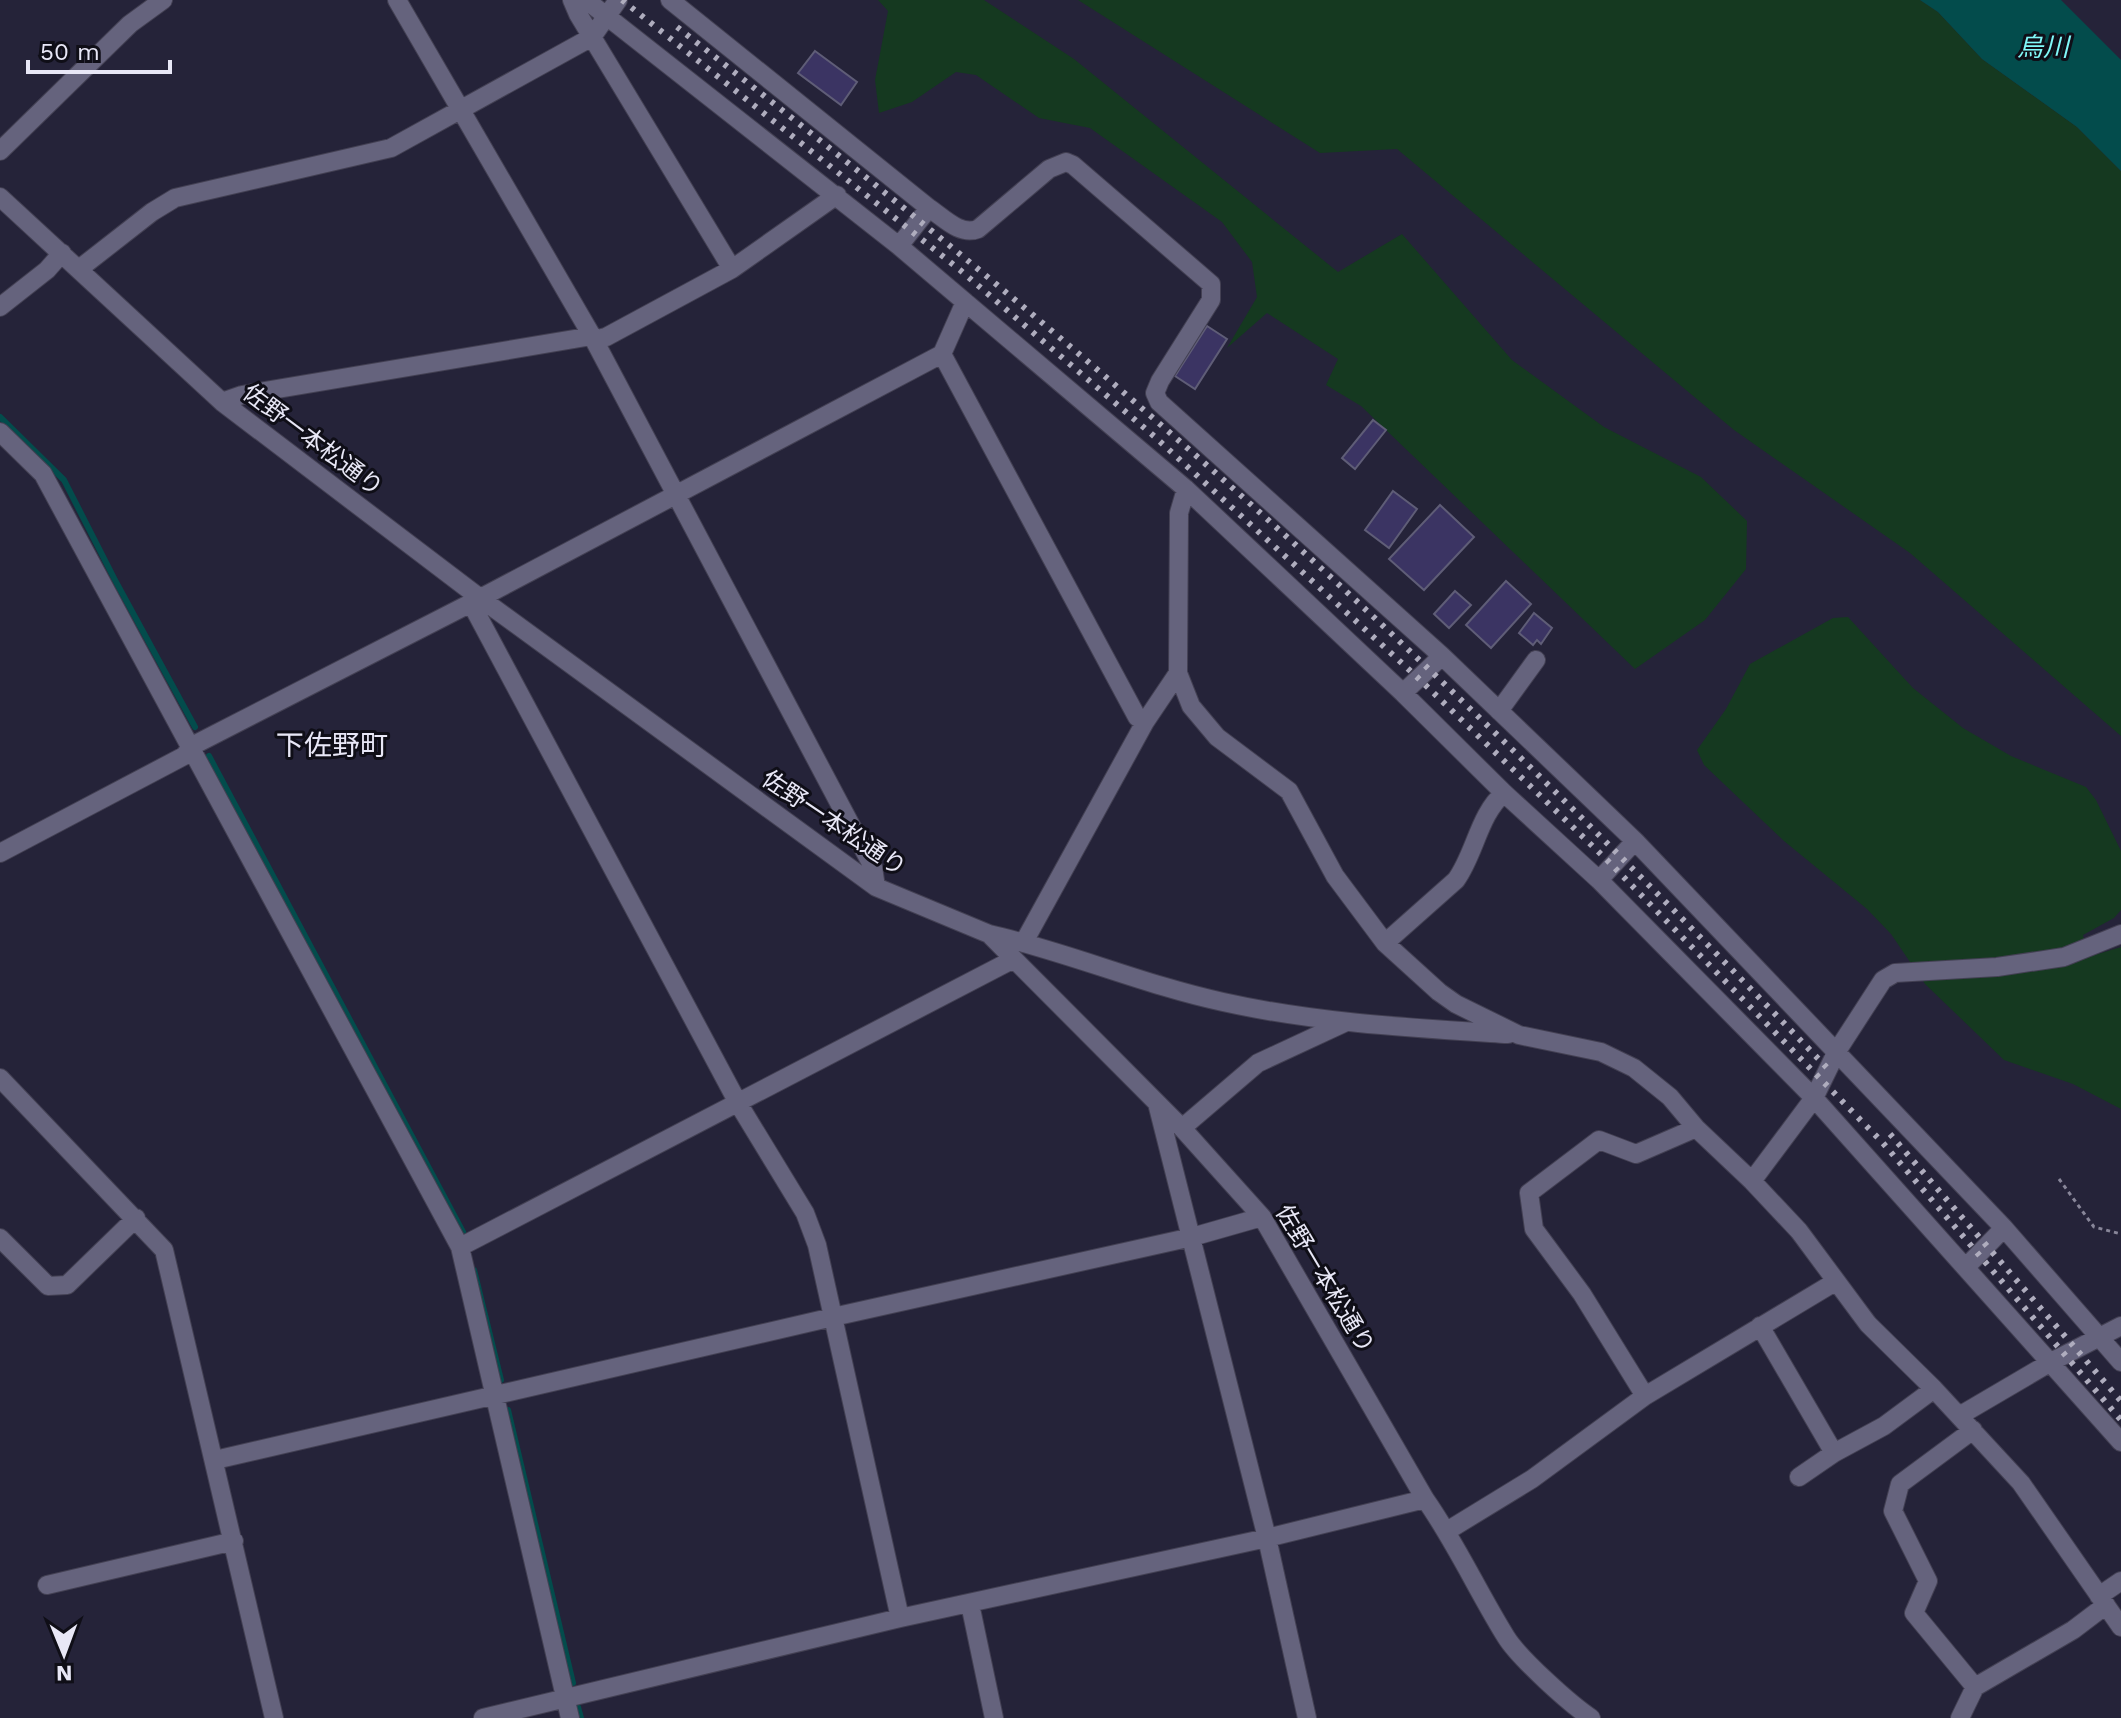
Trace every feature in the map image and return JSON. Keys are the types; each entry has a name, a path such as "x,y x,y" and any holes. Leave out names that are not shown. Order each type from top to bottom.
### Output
{"street":[{"path":"0,151 130,24 163,0"},
{"path":"397,0 593,338 873,867 876,887"},
{"path":"572,0 732,269"},
{"path":"586,0 613,8 1186,489 1599,880 1814,1098 2121,1442"},
{"path":"670,0 929,208 962,231 978,229 1049,169 1066,162 1211,284 1211,300 1160,381 1155,393 1159,402 1442,656 1635,841 2004,1228 2121,1362"},
{"path":"79,269 139,221 175,198 378,153 592,37 613,8"},
{"path":"222,402 242,395 606,337 732,269 837,195"},
{"name":"佐野一本松通り","path":"0,197 222,402 475,601 876,887 989,934 1182,1128 1262,1217 1425,1499 1447,1531 1508,1641 1575,1708 1591,1718"},
{"path":"899,246 929,208"},
{"path":"0,307 47,270 62,253"},
{"path":"0,853 184,756 192,746 475,601 942,354 965,302"},
{"path":"942,354 1137,717 1145,722"},
{"path":"0,432 43,474 460,1247 570,1718"},
{"path":"1186,489 1179,513 1178,673 1191,706 1217,737 1289,791 1335,876 1385,943 1456,1004 1519,1035"},
{"path":"475,601 738,1103 805,1213 817,1245 900,1618"},
{"path":"1403,693 1442,656"},
{"path":"1499,711 1536,660"},
{"path":"1024,942 1145,722 1178,673"},
{"path":"1385,943 1464,870 1493,805 1504,793"},
{"path":"1599,880 1635,841"},
{"path":"989,934 1219,1001 1344,1023 1519,1035 1601,1052 1634,1068 1670,1097 1696,1128 1799,1231 1868,1324 1934,1389 2021,1483 2121,1627"},
{"path":"1752,1181 1814,1098 1837,1051 1883,980 1895,973 1997,967 2064,957 2121,934"},
{"path":"460,1247 1012,960"},
{"path":"1182,1128 1258,1063 1344,1023"},
{"path":"0,1078 164,1250 274,1718"},
{"path":"1157,1104 1267,1538 1307,1718"},
{"path":"1645,1396 1582,1294 1534,1229 1529,1193 1599,1140 1636,1154 1696,1128"},
{"path":"215,1460 1192,1237 1262,1217"},
{"path":"0,1238 48,1286 67,1285 136,1218"},
{"path":"1967,1266 2004,1228"},
{"path":"1447,1531 1532,1479 1645,1396 1835,1282"},
{"path":"1760,1326 1834,1453"},
{"path":"1959,1416 2051,1362 2121,1326"},
{"path":"1799,1477 1834,1453 1884,1426 1934,1389"},
{"path":"1973,1430 1900,1484 1893,1511 1928,1581 1914,1613 1975,1687"},
{"path":"483,1718 900,1618 1267,1538 1425,1499"},
{"path":"47,1585 234,1541"},
{"path":"1960,1718 1975,1687 2073,1630 2121,1581"},
{"path":"970,1604 994,1718"}],"path":[{"path":"2059,1179 2094,1227 2121,1234"}],"shaded area":[{"path":"878,0 984,0 1074,59 1338,272 1402,234 1512,360 1604,427 1701,477 1747,521 1746,569 1705,620 1635,669 1361,406 1326,385 1338,359 1267,313 1227,348 1257,297 1252,262 1222,222 1090,128 1039,118 976,75 956,72 912,102 879,113 875,80 888,11"},
{"path":"1078,0 1920,0 1938,12 1982,59 2077,127 2121,171 2121,736 1910,553 1734,430 1397,149 1320,153"},
{"path":"1848,617 1913,688 1963,728 2011,756 2086,787 2096,800 2121,851 2121,910 2114,918 2083,935 2088,957 2121,947 2121,1109 2073,1084 2004,1060 1925,984 1891,934 1867,909 1784,841 1704,765 1697,750 1726,709 1750,664 1833,618"}],"water":[{"name":"烏川","path":"1920,0 2061,0 2121,60 2121,171 2077,127 1982,59 1938,12"}],"building":[{"path":"815,51 857,82 841,105 798,73"},
{"path":"1207,326 1227,339 1195,389 1175,376"},
{"path":"1373,420 1386,430 1355,469 1342,458"},
{"path":"1393,491 1417,509 1389,548 1365,530"},
{"path":"1440,505 1474,537 1424,590 1389,559"},
{"path":"1506,581 1531,604 1491,648 1466,625"},
{"path":"1455,591 1471,605 1449,628 1434,614"},
{"path":"1534,613 1552,628 1541,644 1537,640 1533,645 1519,633"}],"waterway":[{"path":"0,417 64,480 195,727"},
{"path":"209,756 463,1232"},
{"path":"474,1270 501,1380"},
{"path":"508,1410 573,1683"},
{"path":"578,1707 581,1718"}],"railway":[{"path":"622,0 960,270 1155,437 1417,677 1607,860 1882,1142 2121,1420"},
{"path":"677,27 982,272 1248,502 1504,742 1670,906 1832,1073"},
{"path":"1890,1134 2121,1401"}],"district":[{"name":"下佐野町","path":"332,745"}]}
